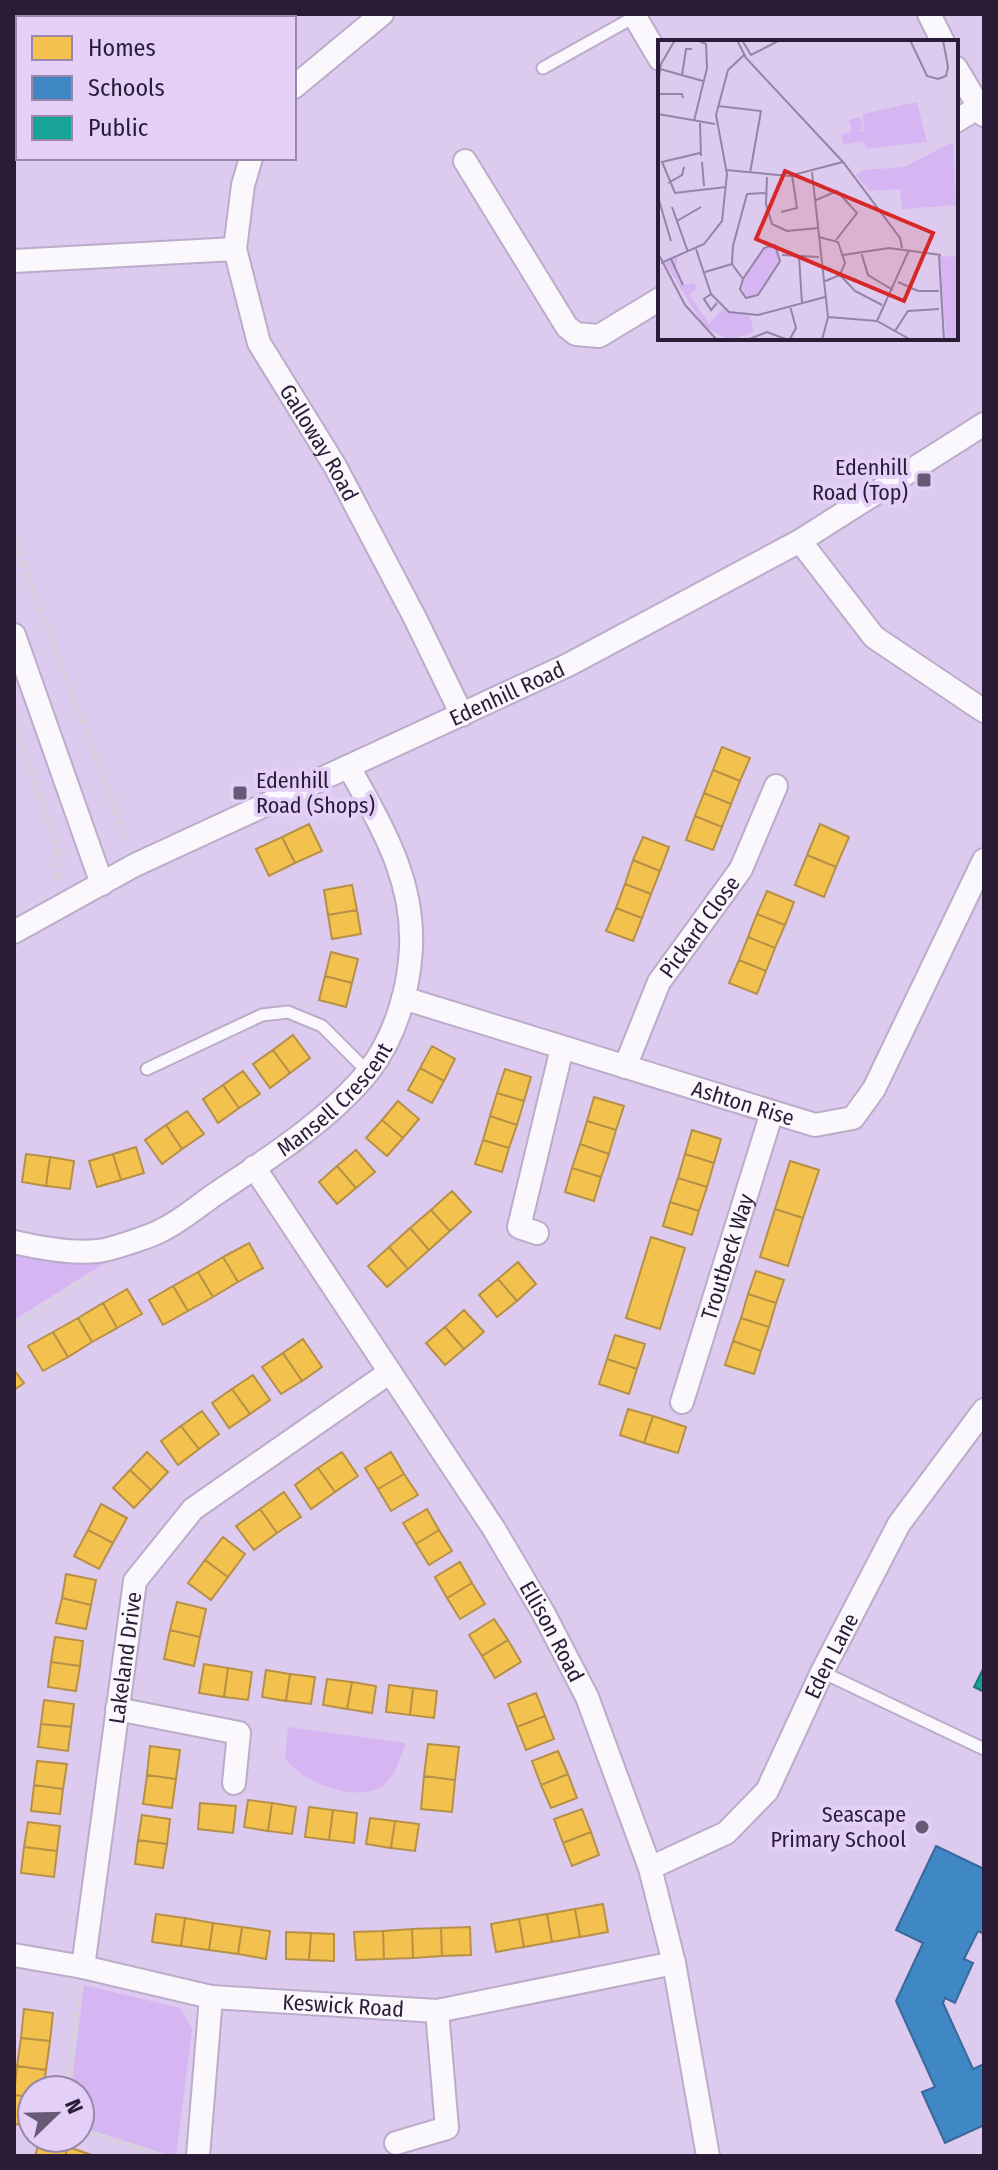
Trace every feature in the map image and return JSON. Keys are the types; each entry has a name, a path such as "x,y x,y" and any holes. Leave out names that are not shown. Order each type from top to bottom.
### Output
{"street":[{"path":"296,85 382,14"},
{"path":"929,14 942,40"},
{"path":"638,16 658,55"},
{"path":"958,71 981,111 958,120"},
{"name":"Galloway Road","path":"250,160 243,185 235,249 259,343 335,466 462,715"},
{"path":"465,161 567,327 576,334 599,336 658,300"},
{"path":"14,261 235,249"},
{"name":"Edenhill Road","path":"14,932 135,865 568,665 800,541 984,424"},
{"path":"800,541 874,637 984,711"},
{"path":"14,635 102,884"},
{"name":"Mansell Crescent","path":"14,1242 46,1249 99,1251 161,1231 322,1118 368,1072 391,1035 403,998 411,949 409,904 392,848 349,767"},
{"name":"Pickard Close","path":"625,1067 659,982 741,869 776,786"},
{"name":"Ashton Rise","path":"403,998 815,1125 853,1118 874,1089 984,860"},
{"path":"537,1233 519,1227 562,1048"},
{"name":"Troutbeck Way","path":"682,1402 772,1112"},
{"name":"Ellison Road","path":"254,1167 494,1529 544,1614 587,1697 650,1868 674,1963 708,2156"},
{"name":"Lakeland Drive","path":"83,1967 135,1581 193,1509 390,1372"},
{"name":"Eden Lane","path":"650,1868 726,1833 767,1791 822,1672 899,1524 984,1410"},
{"path":"117,1709 239,1733 234,1783"},
{"name":"Keswick Road","path":"14,1955 83,1967 211,1997 437,2011 674,1963"},
{"path":"198,2156 211,1997"},
{"path":"396,2143 447,2128 437,2011"}],"lane":[{"path":"543,68 638,16"},
{"path":"147,1069 262,1015 288,1012 322,1026 368,1072"},
{"path":"822,1672 984,1749"}],"path":[{"path":"14,538 135,865"},
{"path":"14,724 58,848 58,908"},
{"path":"14,1326 112,1262 122,1243"},
{"path":"70,2074 83,1967"},
{"path":"96,2134 164,2156"}],"shaded area":[{"path":"14,1252 109,1260 14,1320"},
{"path":"288,1727 406,1743 387,1782 369,1792 346,1791 304,1776 285,1759"},
{"path":"84,1985 180,2008 192,2029 176,2156 96,2132 96,2074 73,2074"}],"building: Homes":[{"path":"722,747 750,758 740,781 713,770"},
{"path":"713,770 740,781 731,804 704,793"},
{"path":"704,793 731,804 722,827 695,816"},
{"path":"695,816 722,827 713,850 686,840"},
{"path":"309,824 322,851 295,863 282,837"},
{"path":"820,824 849,837 836,867 807,855"},
{"path":"282,837 295,863 269,876 256,849"},
{"path":"643,837 669,847 660,871 633,860"},
{"path":"807,855 836,867 824,897 795,885"},
{"path":"633,860 660,871 651,894 625,884"},
{"path":"625,884 651,894 642,918 616,908"},
{"path":"352,885 357,910 328,915 324,890"},
{"path":"767,891 794,902 785,925 757,914"},
{"path":"616,908 642,918 633,941 606,931"},
{"path":"357,910 361,934 332,939 328,915"},
{"path":"757,914 785,925 775,948 748,937"},
{"path":"748,937 775,948 766,971 739,960"},
{"path":"331,952 358,959 352,983 325,976"},
{"path":"739,960 766,971 757,994 729,983"},
{"path":"325,976 352,983 346,1007 319,1000"},
{"path":"293,1035 310,1058 290,1073 273,1050"},
{"path":"432,1046 455,1059 444,1081 420,1068"},
{"path":"273,1050 290,1073 270,1088 253,1064"},
{"path":"420,1068 444,1081 432,1103 408,1090"},
{"path":"505,1069 531,1077 524,1101 497,1093"},
{"path":"243,1071 260,1094 239,1108 223,1085"},
{"path":"223,1085 239,1108 218,1123 203,1099"},
{"path":"497,1093 524,1101 517,1125 490,1116"},
{"path":"594,1097 624,1106 616,1130 587,1121"},
{"path":"398,1101 419,1119 403,1138 382,1120"},
{"path":"187,1111 204,1134 182,1149 166,1125"},
{"path":"490,1116 517,1125 509,1148 483,1140"},
{"path":"382,1120 403,1138 387,1156 366,1138"},
{"path":"587,1121 616,1130 609,1154 580,1144"},
{"path":"166,1125 182,1149 162,1164 145,1140"},
{"path":"692,1130 721,1139 714,1163 685,1154"},
{"path":"483,1140 509,1148 502,1172 475,1164"},
{"path":"580,1144 609,1154 601,1177 572,1168"},
{"path":"136,1147 144,1173 121,1180 113,1154"},
{"path":"356,1150 375,1172 356,1188 337,1166"},
{"path":"26,1154 50,1157 46,1186 22,1182"},
{"path":"113,1154 121,1180 97,1187 89,1161"},
{"path":"685,1154 714,1163 707,1187 678,1178"},
{"path":"50,1157 74,1161 70,1189 46,1186"},
{"path":"790,1161 819,1170 803,1218 775,1209"},
{"path":"337,1166 356,1188 337,1204 319,1182"},
{"path":"572,1168 601,1177 594,1201 565,1192"},
{"path":"678,1178 707,1187 699,1211 670,1202"},
{"path":"452,1191 471,1212 450,1231 431,1210"},
{"path":"670,1202 699,1211 692,1235 663,1226"},
{"path":"775,1209 803,1218 788,1266 760,1257"},
{"path":"431,1210 450,1231 429,1250 410,1228"},
{"path":"410,1228 429,1250 408,1269 389,1247"},
{"path":"651,1237 685,1248 660,1329 626,1318"},
{"path":"249,1243 263,1268 238,1282 223,1257"},
{"path":"389,1247 408,1269 387,1287 368,1266"},
{"path":"223,1257 238,1282 213,1297 198,1272"},
{"path":"518,1262 536,1284 517,1301 498,1279"},
{"path":"756,1271 784,1280 776,1303 748,1294"},
{"path":"198,1272 213,1297 188,1311 173,1286"},
{"path":"498,1279 517,1301 497,1317 479,1295"},
{"path":"173,1286 188,1311 163,1325 149,1300"},
{"path":"127,1289 142,1314 117,1328 103,1303"},
{"path":"748,1294 776,1303 769,1327 741,1318"},
{"path":"103,1303 117,1328 92,1342 78,1318"},
{"path":"464,1310 484,1332 464,1349 445,1327"},
{"path":"78,1318 92,1342 68,1357 53,1332"},
{"path":"741,1318 769,1327 761,1351 733,1341"},
{"path":"445,1327 464,1349 445,1365 426,1343"},
{"path":"53,1332 68,1357 43,1371 28,1346"},
{"path":"615,1335 645,1344 637,1369 607,1359"},
{"path":"303,1339 322,1367 302,1381 283,1353"},
{"path":"733,1341 761,1351 754,1374 725,1365"},
{"path":"283,1353 302,1381 281,1394 262,1367"},
{"path":"607,1359 637,1369 629,1394 599,1384"},
{"path":"14,1370 24,1383 14,1390"},
{"path":"253,1375 270,1400 250,1414 232,1389"},
{"path":"232,1389 250,1414 229,1428 212,1403"},
{"path":"628,1409 653,1416 644,1443 620,1435"},
{"path":"202,1411 219,1434 199,1449 181,1426"},
{"path":"653,1416 686,1427 678,1453 644,1443"},
{"path":"181,1426 199,1449 178,1465 161,1441"},
{"path":"147,1452 168,1472 151,1490 130,1470"},
{"path":"342,1452 358,1476 335,1492 318,1468"},
{"path":"391,1452 404,1474 378,1489 365,1468"},
{"path":"318,1468 335,1492 311,1509 295,1485"},
{"path":"130,1470 151,1490 134,1508 113,1488"},
{"path":"404,1474 418,1495 391,1511 378,1489"},
{"path":"284,1492 301,1517 277,1533 260,1509"},
{"path":"101,1504 127,1518 113,1543 88,1530"},
{"path":"260,1509 277,1533 254,1550 236,1526"},
{"path":"427,1509 439,1530 416,1544 403,1523"},
{"path":"88,1530 113,1543 99,1569 74,1556"},
{"path":"439,1530 452,1551 429,1565 416,1544"},
{"path":"223,1537 245,1554 228,1577 205,1560"},
{"path":"205,1560 228,1577 211,1600 188,1583"},
{"path":"460,1562 472,1583 447,1598 435,1577"},
{"path":"66,1574 96,1580 91,1605 62,1598"},
{"path":"472,1583 485,1604 460,1619 447,1598"},
{"path":"62,1598 91,1605 86,1629 56,1623"},
{"path":"177,1602 206,1609 200,1637 170,1630"},
{"path":"494,1619 508,1640 482,1656 469,1635"},
{"path":"170,1630 200,1637 194,1666 164,1659"},
{"path":"55,1637 83,1641 80,1666 51,1662"},
{"path":"508,1640 521,1662 495,1678 482,1656"},
{"path":"51,1662 80,1666 76,1691 48,1687"},
{"path":"204,1664 228,1668 224,1697 199,1693"},
{"path":"228,1668 252,1672 248,1700 224,1697"},
{"path":"266,1670 290,1674 286,1701 262,1697"},
{"path":"290,1674 315,1677 311,1704 286,1701"},
{"path":"327,1679 352,1682 347,1709 323,1705"},
{"path":"352,1682 376,1686 372,1713 347,1709"},
{"path":"389,1685 413,1688 410,1715 386,1712"},
{"path":"413,1688 437,1691 434,1718 410,1715"},
{"path":"536,1693 545,1716 517,1727 508,1704"},
{"path":"44,1700 74,1704 71,1727 41,1724"},
{"path":"545,1716 554,1739 526,1750 517,1727"},
{"path":"41,1724 71,1727 68,1751 38,1747"},
{"path":"428,1744 459,1747 455,1780 424,1776"},
{"path":"150,1746 180,1750 176,1779 147,1775"},
{"path":"558,1751 568,1774 541,1785 532,1761"},
{"path":"37,1761 67,1764 63,1789 34,1785"},
{"path":"568,1774 577,1798 551,1808 541,1785"},
{"path":"147,1775 176,1779 172,1808 143,1804"},
{"path":"424,1776 455,1780 452,1812 421,1809"},
{"path":"34,1785 63,1789 60,1814 31,1811"},
{"path":"248,1800 272,1803 268,1831 244,1827"},
{"path":"200,1803 236,1806 233,1833 198,1829"},
{"path":"272,1803 296,1807 292,1834 268,1831"},
{"path":"309,1807 333,1810 329,1840 305,1837"},
{"path":"582,1809 591,1832 563,1843 554,1819"},
{"path":"333,1810 357,1813 354,1843 329,1840"},
{"path":"142,1815 170,1819 167,1844 138,1840"},
{"path":"370,1818 395,1821 391,1848 366,1844"},
{"path":"395,1821 419,1824 415,1851 391,1848"},
{"path":"28,1822 60,1826 57,1851 24,1847"},
{"path":"591,1832 599,1855 572,1866 563,1843"},
{"path":"138,1840 167,1844 163,1868 135,1864"},
{"path":"24,1847 57,1851 54,1877 21,1873"},
{"path":"603,1904 608,1932 580,1937 575,1909"},
{"path":"575,1909 580,1937 552,1942 547,1914"},
{"path":"156,1914 185,1918 181,1946 152,1942"},
{"path":"547,1914 552,1942 524,1947 519,1919"},
{"path":"185,1918 213,1923 209,1950 181,1946"},
{"path":"519,1919 524,1947 496,1952 491,1924"},
{"path":"213,1923 242,1927 238,1954 209,1950"},
{"path":"242,1927 270,1931 266,1959 238,1954"},
{"path":"470,1927 471,1955 442,1956 441,1928"},
{"path":"441,1928 442,1956 413,1958 412,1929"},
{"path":"412,1929 413,1958 384,1959 383,1931"},
{"path":"383,1931 384,1959 356,1960 354,1932"},
{"path":"286,1932 311,1933 309,1960 286,1959"},
{"path":"311,1933 334,1934 334,1961 309,1960"},
{"path":"24,2009 53,2013 50,2041 21,2038"},
{"path":"21,2038 50,2041 46,2070 17,2066"},
{"path":"17,2066 46,2070 45,2074 16,2074"},
{"path":"14,2095 16,2124 14,2124"},
{"path":"36,2154 66,2154 65,2156"},
{"path":"89,2154 95,2156 65,2156"}],"building: Schools":[{"path":"936,1846 984,1869 984,1934 978,1931 964,1959 973,1963 955,2003 945,1998 943,2003 973,2069 984,2064 984,2125 945,2143 922,2092 935,2087 896,2001 923,1943 896,1930"}],"building: Public":[{"path":"984,1667 984,1692 974,1687"}],"place":[{"name":"Edenhill Road (Top)","path":"924,480"},
{"name":"Edenhill Road (Shops)","path":"240,793"},
{"name":"Seascape Primary School","path":"922,1827"}]}
